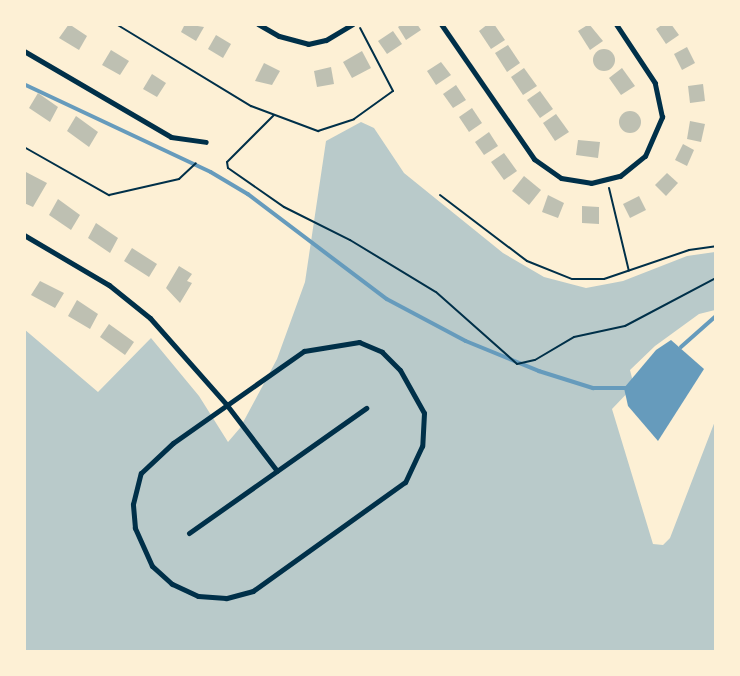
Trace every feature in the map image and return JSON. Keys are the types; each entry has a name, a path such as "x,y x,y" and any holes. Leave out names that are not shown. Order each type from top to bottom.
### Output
{"street":[{"path":"258,24 279,36 308,44 326,40 356,24"},
{"path":"441,24 534,159 561,178 607,180 645,156 662,117 655,83 616,24"},
{"path":"24,51 171,137 206,142"},
{"path":"24,235 130,301 226,404 277,471"},
{"path":"359,342 382,352 416,393 424,413 422,446 405,482 253,591 226,598 198,596 172,584 152,566 135,528 133,504 142,472 226,404 304,351 359,342"},
{"path":"189,533 366,408"}],"path":[{"path":"116,24 274,115 327,130 391,95 390,81 356,24"},
{"path":"274,115 227,162 228,168 284,207 350,240 436,292 517,364 535,360 574,337 625,326 716,278"},
{"path":"24,147 109,195 179,179 196,163"},
{"path":"607,180 630,272"},
{"path":"440,195 514,253 550,273 592,281 630,272 689,250 716,246"}],"shaded area":[{"path":"361,122 374,128 404,173 503,253 544,277 586,288 623,281 687,256 715,252 715,310 699,314 655,346 630,370 634,386 612,409 653,544 663,545 670,538 715,421 715,651 25,651 24,329 98,392 151,338 199,396 228,442 240,428 277,359 305,282 326,141"}],"water":[{"path":"671,340 704,369 658,441 628,406 624,388 656,350"}],"building":[{"path":"69,24 87,36 79,50 59,38"},
{"path":"185,24 204,27 196,41 181,32"},
{"path":"402,24 417,24 421,30 406,40 398,27"},
{"path":"488,24 494,24 505,40 491,49 479,31"},
{"path":"589,24 603,41 590,50 578,31"},
{"path":"663,24 671,24 679,35 666,44 656,29"},
{"path":"393,31 402,44 387,54 378,41"},
{"path":"216,35 231,44 223,58 208,49"},
{"path":"508,45 520,63 507,72 495,53"},
{"path":"687,47 695,63 682,70 674,54"},
{"path":"604,49 614,56 615,60 608,70 604,71 594,64 593,60 600,50"},
{"path":"111,50 129,61 120,75 102,65"},
{"path":"362,51 371,68 352,78 343,62"},
{"path":"441,62 451,75 436,85 427,71"},
{"path":"264,63 280,71 272,85 255,81"},
{"path":"331,67 334,84 317,87 314,71"},
{"path":"524,68 537,86 523,95 511,77"},
{"path":"622,68 635,86 621,95 609,78"},
{"path":"152,74 166,83 157,97 143,89"},
{"path":"703,84 705,101 690,103 688,86"},
{"path":"456,85 466,100 453,108 443,94"},
{"path":"540,91 553,109 540,118 527,100"},
{"path":"38,93 58,107 50,122 29,108"},
{"path":"472,108 482,123 469,132 459,117"},
{"path":"630,111 638,114 641,122 638,130 630,133 622,130 619,122 622,114"},
{"path":"556,114 569,132 555,141 543,123"},
{"path":"76,116 98,132 89,147 67,131"},
{"path":"690,121 705,124 701,142 687,139"},
{"path":"489,132 498,146 484,155 475,142"},
{"path":"578,140 600,142 598,158 576,155"},
{"path":"683,144 694,150 687,166 675,160"},
{"path":"504,153 517,171 504,180 491,162"},
{"path":"24,171 47,183 33,207 24,203"},
{"path":"667,173 678,183 666,196 655,185"},
{"path":"524,176 541,190 529,205 512,191"},
{"path":"548,195 564,203 558,218 542,212"},
{"path":"639,196 646,210 630,218 623,204"},
{"path":"58,199 80,215 71,230 49,215"},
{"path":"582,206 599,207 599,224 582,223"},
{"path":"96,223 118,238 110,253 88,238"},
{"path":"132,248 157,264 149,277 124,261"},
{"path":"179,266 192,274 187,281 192,283 180,303 166,288"},
{"path":"40,281 64,293 55,308 31,295"},
{"path":"77,300 98,314 90,329 68,316"},
{"path":"109,324 134,342 125,355 100,337"}],"waterway":[{"path":"26,85 211,172 248,194 387,299 466,341 539,371 593,388 629,388"},
{"path":"681,347 716,316"}]}
